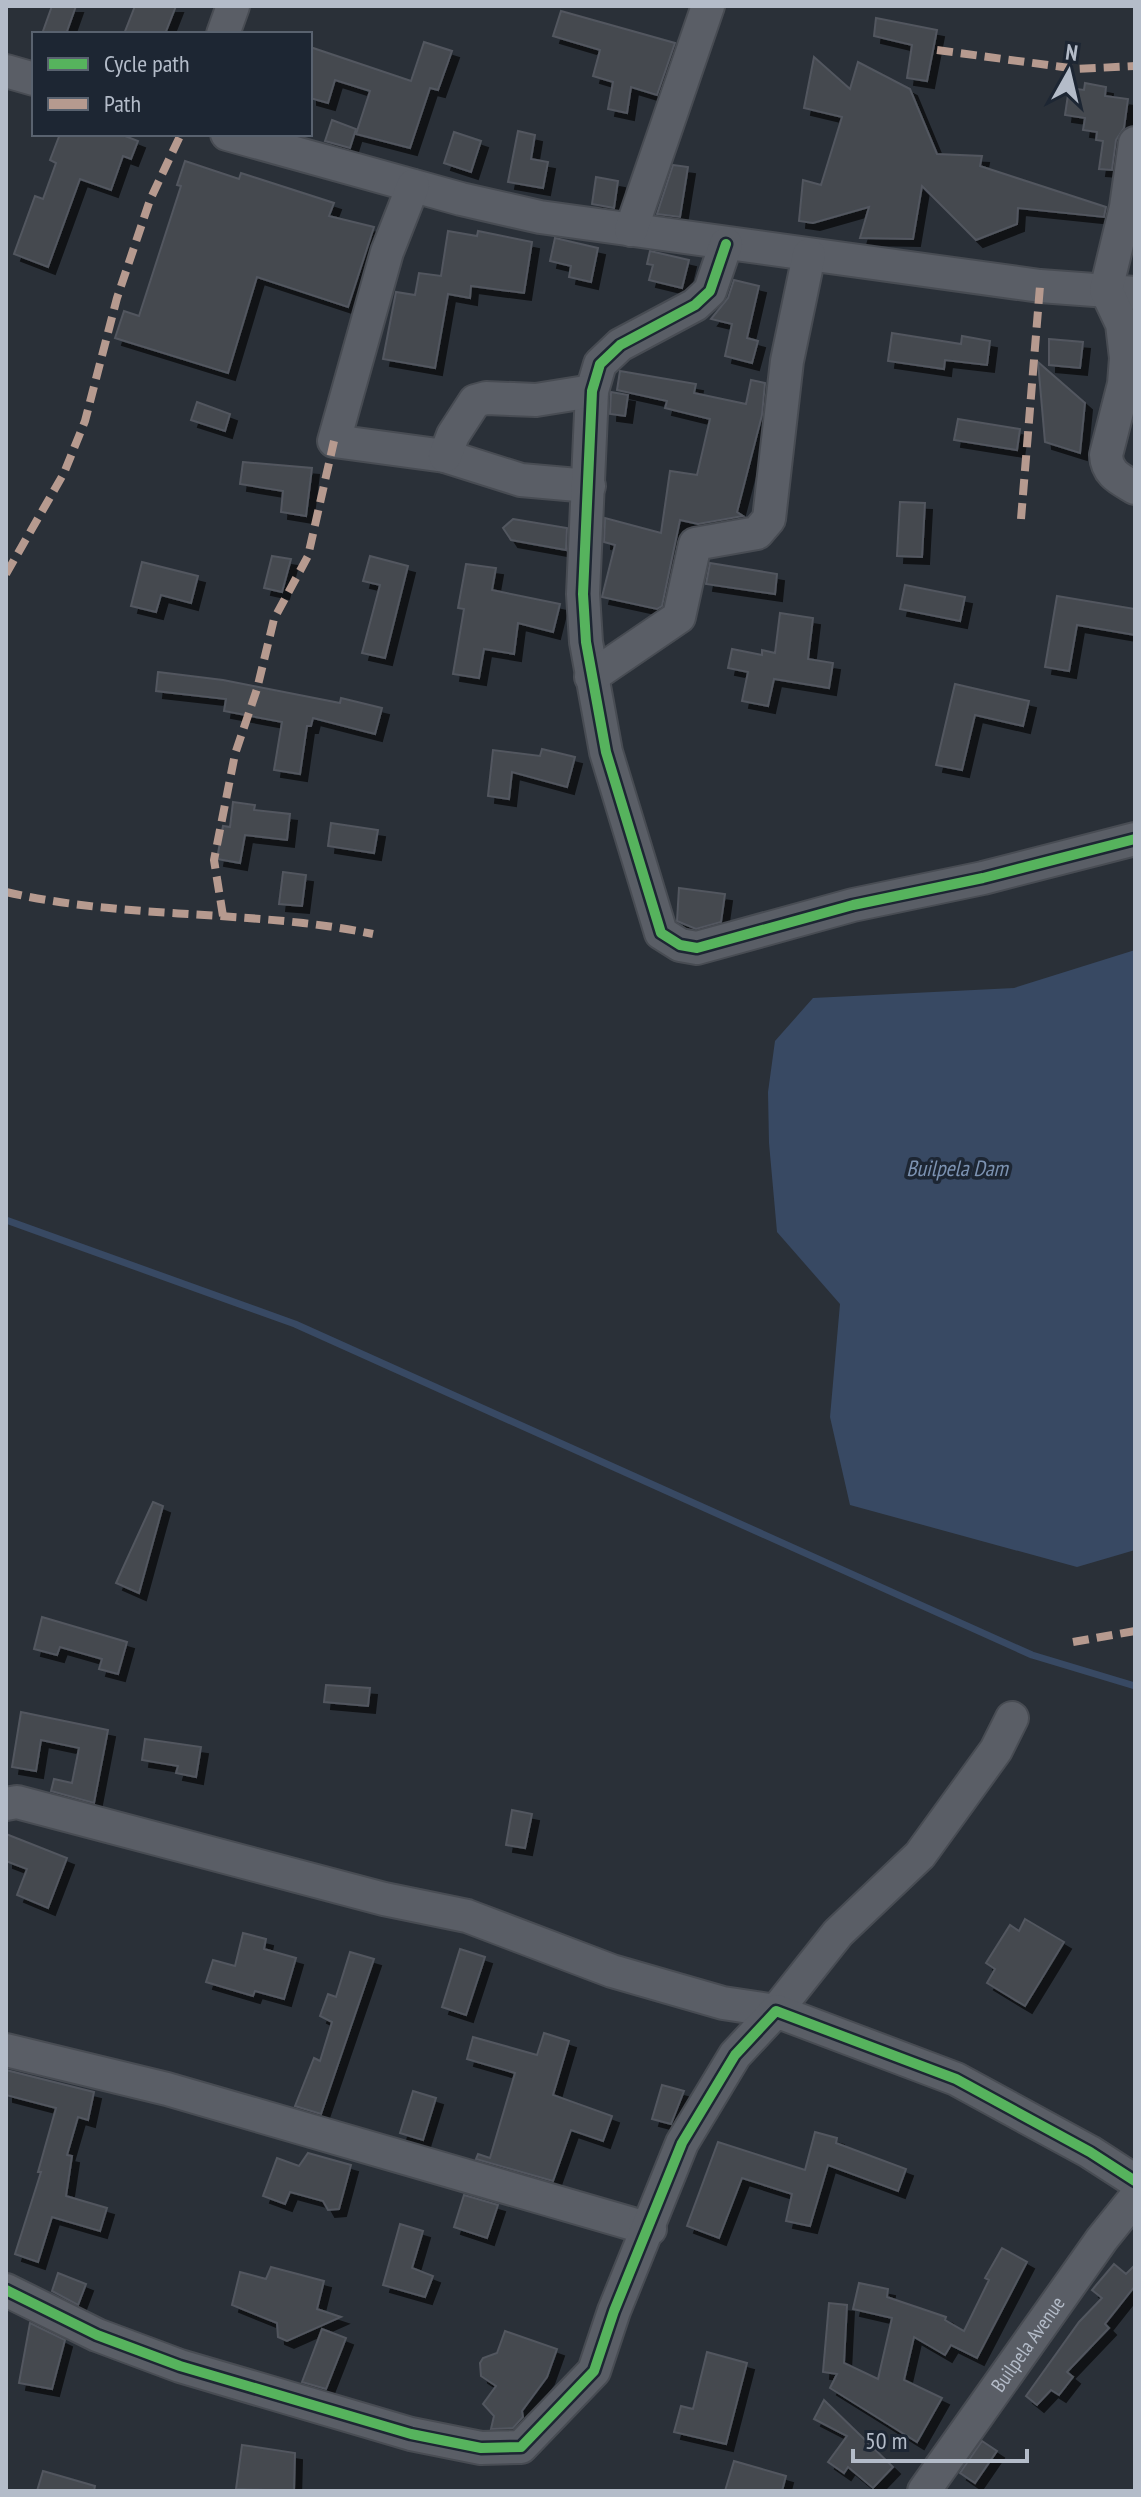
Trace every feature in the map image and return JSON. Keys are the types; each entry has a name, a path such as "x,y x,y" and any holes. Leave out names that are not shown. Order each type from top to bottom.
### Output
{"street":[{"path":"224,32 233,6"},
{"path":"631,230 708,6"},
{"path":"6,71 32,78"},
{"path":"234,136 413,186 540,217 1040,286 1121,292"},
{"path":"1135,143 1126,207 1121,292 1126,358 1107,466 1135,488"},
{"path":"413,186 387,252 334,441 379,444 445,456 521,480 589,486"},
{"path":"726,244 710,291 695,305 620,345 600,364 592,391 583,594 591,677 606,752 661,933 680,945 697,948 853,905 983,878 1135,839"},
{"path":"591,677 679,617 695,544 757,533 769,519 787,361 809,255"},
{"path":"445,456 453,435 475,401 486,398 536,400 592,391"},
{"path":"6,2290 97,2335 180,2366 411,2434 481,2448 521,2447 594,2371 614,2311 650,2229 682,2143 735,2055 776,2011 838,1933 920,1855 996,1750 1012,1718"},
{"path":"6,1804 17,1802 384,1899 467,1916 612,1971 723,2003 776,2011 956,2079 1090,2152 1135,2181"},
{"path":"6,2050 167,2089 650,2229"},
{"name":"Builpela Avenue","path":"924,2491 1102,2239 1135,2198"}],"water":[{"name":"Builpela Dam","path":"1135,950 1135,1550 1077,1567 850,1505 830,1417 840,1304 777,1232 768,1092 775,1041 813,998 1014,988"}],"building":[{"path":"52,6 76,6 67,32 43,32"},
{"path":"135,6 176,6 166,32 125,32"},
{"path":"561,11 675,43 657,95 631,87 627,113 608,109 613,82 593,76 600,50 553,36"},
{"path":"876,18 937,30 927,81 907,78 912,45 874,36"},
{"path":"424,42 452,51 438,90 430,88 410,148 356,134 370,91 335,80 328,103 312,99 312,48 411,81"},
{"path":"814,57 850,89 858,62 910,89 937,154 982,156 980,166 1106,207 1104,217 1018,208 1017,224 976,240 922,186 913,239 860,238 869,207 813,223 799,221 803,180 821,185 842,117 804,108"},
{"path":"1085,83 1106,87 1105,96 1128,99 1124,128 1116,140 1112,170 1099,169 1103,141 1096,140 1097,132 1083,130 1085,118 1065,115 1069,88 1084,90"},
{"path":"332,120 356,129 350,148 325,141"},
{"path":"518,131 535,135 531,159 548,162 543,188 508,182"},
{"path":"454,132 481,141 471,172 444,163"},
{"path":"59,136 125,136 138,141 131,159 123,156 111,190 80,179 48,267 14,254 35,196 43,199 56,163 50,160"},
{"path":"185,161 239,179 241,173 334,203 329,216 374,227 348,307 257,277 228,373 115,338 124,311 139,316 181,186 177,185"},
{"path":"673,165 688,167 680,217 657,214"},
{"path":"596,177 618,181 614,208 592,204"},
{"path":"448,231 477,236 478,231 532,242 524,293 471,286 470,298 448,294 435,368 383,359 396,292 415,295 419,273 441,276"},
{"path":"555,238 598,248 591,282 569,277 571,266 550,261"},
{"path":"650,251 689,260 682,288 649,280 653,265 647,264"},
{"path":"734,280 759,286 747,338 758,341 752,363 725,356 732,324 711,319 728,298"},
{"path":"892,333 961,344 962,336 990,341 987,365 945,360 944,369 888,361"},
{"path":"1049,339 1083,342 1080,368 1049,365"},
{"path":"1038,362 1085,403 1080,453 1045,442"},
{"path":"620,371 696,384 694,393 746,404 751,380 765,383 762,415 737,512 743,516 698,524 680,520 662,606 657,609 602,597 615,545 604,542 605,518 661,533 670,471 697,475 710,419 665,408 667,401 617,390"},
{"path":"611,392 628,395 625,416 610,414"},
{"path":"197,402 230,414 225,431 191,420"},
{"path":"958,419 1020,429 1017,450 954,440"},
{"path":"243,462 312,468 306,516 281,512 283,491 240,484"},
{"path":"900,502 925,503 922,557 897,556"},
{"path":"513,519 567,528 566,550 511,540 503,528"},
{"path":"272,556 291,559 282,592 264,588"},
{"path":"370,556 408,566 385,658 362,653 380,585 363,581"},
{"path":"142,562 198,576 191,603 161,595 156,612 131,606"},
{"path":"710,563 777,574 775,594 706,584"},
{"path":"466,564 496,568 492,590 560,604 553,632 518,623 514,654 484,649 479,678 453,674 464,609 458,608"},
{"path":"905,585 965,597 960,621 900,609"},
{"path":"1057,596 1135,609 1135,635 1077,625 1069,671 1045,667"},
{"path":"780,613 813,618 808,659 833,663 829,688 774,679 768,706 742,701 748,672 728,668 732,649 762,655 762,650 775,653"},
{"path":"158,672 223,680 340,703 341,698 382,708 375,734 313,718 311,726 307,726 300,774 274,770 282,722 224,711 226,699 156,691"},
{"path":"955,684 1029,701 1023,726 975,715 962,770 936,765"},
{"path":"542,749 575,757 567,787 512,772 509,799 488,796 493,750 540,756"},
{"path":"233,802 255,805 254,810 290,814 287,840 245,835 240,863 217,859 223,826 230,827"},
{"path":"331,823 378,830 374,853 328,846"},
{"path":"283,872 306,875 302,906 279,904"},
{"path":"679,888 725,894 721,922 696,929 677,921"},
{"path":"153,1502 163,1506 139,1593 116,1583"},
{"path":"42,1617 127,1642 118,1674 99,1669 102,1659 60,1647 57,1655 34,1649"},
{"path":"326,1685 370,1688 368,1706 324,1702"},
{"path":"21,1712 108,1730 94,1803 51,1791 54,1779 72,1783 79,1748 41,1740 36,1771 12,1767"},
{"path":"145,1739 201,1747 196,1777 176,1773 178,1766 142,1760"},
{"path":"512,1810 532,1814 525,1848 506,1845"},
{"path":"6,1834 67,1858 48,1908 17,1895 27,1869 6,1861"},
{"path":"1025,1919 1064,1942 1025,2006 987,1983 995,1969 986,1963 1010,1925 1019,1931"},
{"path":"243,1933 266,1939 264,1949 296,1958 284,1999 255,1991 253,1996 206,1982 213,1960 235,1966"},
{"path":"460,1949 485,1957 466,2015 442,2007"},
{"path":"350,1952 374,1959 321,2114 295,2106 314,2058 320,2061 332,2022 320,2016 328,1994 336,1997"},
{"path":"544,2033 569,2041 553,2095 612,2116 603,2141 571,2130 553,2181 476,2159 478,2154 490,2158 515,2073 467,2059 473,2037 537,2055"},
{"path":"6,2070 94,2092 88,2120 78,2117 67,2155 72,2156 66,2196 107,2208 100,2231 52,2217 38,2262 15,2254 41,2172 38,2172 56,2108 6,2095"},
{"path":"662,2085 684,2091 671,2124 652,2119"},
{"path":"413,2091 436,2098 423,2140 400,2133"},
{"path":"815,2132 837,2138 836,2143 906,2169 898,2191 828,2165 810,2226 786,2221 792,2194 742,2178 719,2238 687,2226 718,2142 805,2170"},
{"path":"308,2153 351,2165 339,2209 328,2210 323,2201 290,2192 285,2204 263,2196 277,2158 299,2166"},
{"path":"464,2195 498,2205 487,2238 454,2227"},
{"path":"400,2224 423,2231 412,2268 433,2276 425,2297 383,2285"},
{"path":"1002,2248 1027,2262 977,2358 951,2345 945,2355 914,2337 904,2380 942,2398 917,2442 830,2388 837,2374 823,2372 829,2303 847,2305 844,2363 878,2379 892,2318 853,2309 859,2283 888,2289 887,2297 946,2317 945,2320 964,2331 989,2280 985,2278"},
{"path":"1114,2264 1126,2274 1135,2265 1135,2286 1105,2324 1109,2328 1067,2372 1073,2377 1059,2395 1051,2390 1037,2405 1026,2396 1079,2322 1102,2298 1092,2290"},
{"path":"271,2267 324,2281 317,2309 341,2317 287,2341 278,2337 277,2323 232,2305 240,2272 266,2279"},
{"path":"58,2273 86,2284 78,2305 52,2291"},
{"path":"30,2323 65,2340 52,2389 19,2383"},
{"path":"322,2329 346,2338 326,2389 302,2382"},
{"path":"505,2331 557,2349 547,2377 522,2411 523,2417 513,2428 491,2429 494,2416 483,2404 496,2386 481,2376 480,2363 483,2358 497,2353"},
{"path":"707,2352 747,2363 726,2444 674,2432 681,2406 693,2409"},
{"path":"824,2400 893,2467 873,2488 848,2467 844,2473 828,2462 847,2436 814,2419"},
{"path":"982,2441 997,2451 975,2483 960,2473"},
{"path":"242,2445 295,2453 294,2491 236,2489"},
{"path":"734,2461 786,2476 782,2491 725,2491"},
{"path":"43,2471 95,2486 94,2491 37,2491"}],"waterway":[{"path":"6,1220 295,1324 1032,1655 1135,1686"}],"marked path":[{"path":"937,50 1077,69 1135,66"},
{"path":"6,574 64,473 85,421 117,298 150,200 180,136"},
{"path":"1021,519 1040,286"},
{"path":"223,916 214,860 235,754 257,689 274,619 308,556 334,441"},
{"path":"6,892 97,907 282,921 373,934"},
{"path":"1073,1642 1135,1631"}],"cycle path":[{"path":"726,244 710,291 695,305 620,345 600,364 592,391 583,594 586,642 606,752 661,933 680,945 697,948 853,905 983,878 1135,839"},
{"path":"6,2290 97,2335 180,2366 411,2434 481,2448 521,2447 594,2371 614,2311 682,2143 735,2055 776,2011 956,2079 1090,2152 1135,2181"}]}
